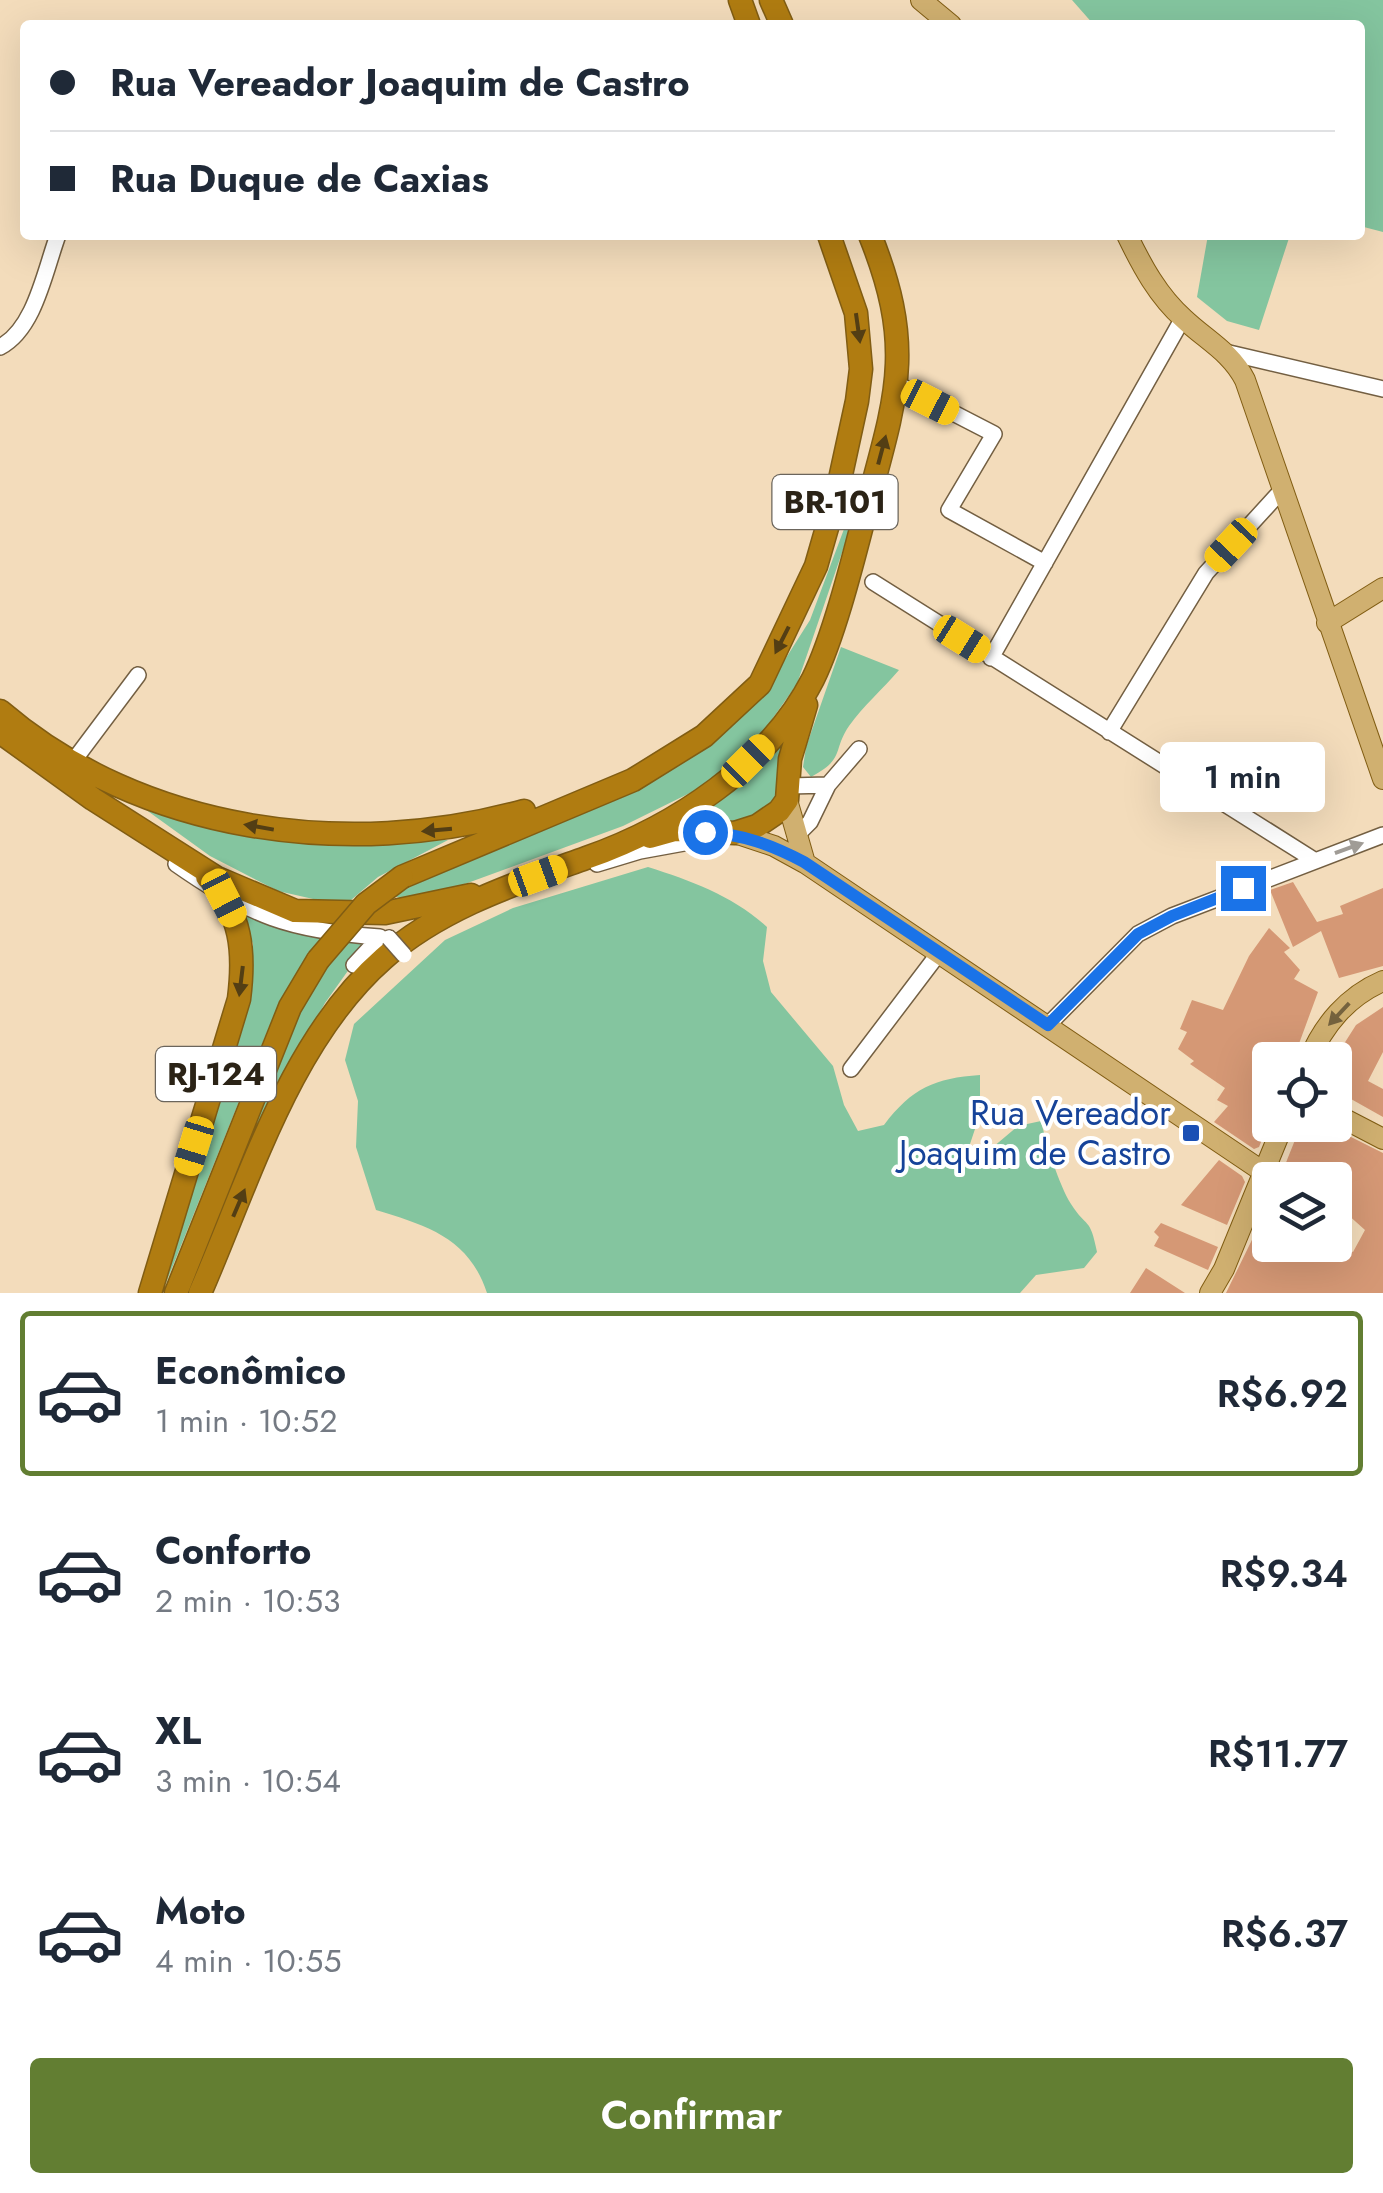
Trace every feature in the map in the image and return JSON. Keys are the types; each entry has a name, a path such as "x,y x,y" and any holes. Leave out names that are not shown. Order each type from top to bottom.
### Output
{"highway":[{"name":"BR-101","path":"176,1293 290,1006 318,960 366,904 402,877 473,844 599,797 664,762 704,736 760,684 816,566 837,494 860,369 856,313 832,240"},
{"name":"BR-101","path":"200,1293 289,1089 320,1031 352,989 386,955 437,921 508,886 627,844 733,776 791,715 814,677 852,558 899,386 896,317 872,240"},
{"path":"627,844 675,830 735,834 768,819 788,793 790,760 814,677"},
{"path":"0,711 72,763 142,794 218,819 293,832 356,835 474,825 664,762"},
{"name":"RJ-124","path":"0,732 194,863 258,898 296,912 385,913 508,886"},
{"name":"RJ-124","path":"150,1293 239,999 244,958 234,918 224,898 194,863"}],"main road":[{"path":"921,0 945,20"},
{"path":"1129,240 1144,270 1183,318 1225,352 1245,380 1383,779"},
{"path":"1327,622 1383,588"},
{"path":"788,793 804,862"},
{"path":"735,834 774,846 804,862 1252,1165"},
{"path":"1316,1042 1342,1007 1383,981"},
{"path":"1352,1122 1383,1138"},
{"path":"1210,1293 1252,1200"}],"street":[{"path":"0,347 12,341 29,314 56,240"},
{"path":"991,658 1183,318"},
{"path":"1225,352 1383,389"},
{"path":"1245,380 1251,367 1266,362"},
{"path":"899,386 994,434 950,510 1044,563"},
{"path":"1109,732 1206,572 1282,490"},
{"path":"873,582 1314,860"},
{"path":"72,763 138,675"},
{"path":"0,740 224,898 297,928 380,938 354,964 389,938 404,956 435,931 532,885 640,851 735,834"},
{"path":"796,836 810,822 828,785 859,749"},
{"path":"788,793 828,785"},
{"path":"1048,1025 1138,934 1172,916 1383,835"},
{"path":"850,1069 939,953"}],"green space":[{"path":"1072,0 1383,0 1383,232 1365,227 1365,20 1090,20"},
{"path":"1207,240 1288,240 1259,330 1227,321 1197,297"},
{"path":"853,505 858,506 797,684 749,752 694,791 623,826 462,885 406,900 394,896 454,862 630,788 767,688 810,620"},
{"path":"841,647 899,670 849,726 834,759 811,777 803,767 806,747"},
{"path":"789,731 777,797 769,812 732,825 682,817"},
{"path":"120,791 322,841 448,840 378,877 344,906 278,891 210,856"},
{"path":"648,867 711,891 767,927 763,961 771,992 833,1066 844,1105 858,1131 884,1125 904,1102 926,1087 980,1075 980,1114 968,1150 980,1158 1018,1126 1041,1121 1062,1186 1095,1241 1097,1252 1084,1268 1036,1275 1020,1293 487,1293 479,1274 458,1247 429,1229 376,1210 356,1147 358,1101 345,1060 354,1024 445,940 513,908"},
{"path":"231,888 327,929 298,971 269,1027 162,1293 251,991 253,944"},
{"path":"351,935 372,937 325,1003 280,1084 186,1293 262,1093 308,994"}],"building":[{"path":"1293,882 1317,922 1343,914 1340,906 1383,888 1383,966 1339,978 1321,931 1293,947 1270,890"},
{"path":"1269,928 1290,948 1284,952 1300,970 1294,979 1318,992 1300,1042 1252,1042 1252,1142 1261,1142 1254,1149 1214,1122 1228,1106 1217,1100 1225,1088 1190,1064 1194,1061 1178,1049 1187,1032 1180,1029 1192,1000 1223,1010 1249,956"},
{"path":"1383,1007 1383,1052 1368,1081 1383,1089 1383,1117 1352,1100 1352,1042 1345,1042 1356,1025"},
{"path":"1352,1138 1383,1153 1383,1293 1226,1293 1252,1240 1252,1262 1352,1262 1352,1252 1365,1230 1352,1218 1352,1162 1286,1162 1294,1142 1352,1142"},
{"path":"1219,1160 1245,1182 1227,1225 1181,1205"},
{"path":"1161,1223 1218,1247 1208,1270 1154,1246 1159,1237 1154,1232"},
{"path":"1146,1268 1185,1293 1130,1293"}],"place":[{"name":"Rua Vereador Joaquim de Castro","path":"1191,1133"}],"route":[{"path":"705,832 735,834 774,846 804,862 1048,1025 1138,934 1243,888"}]}
